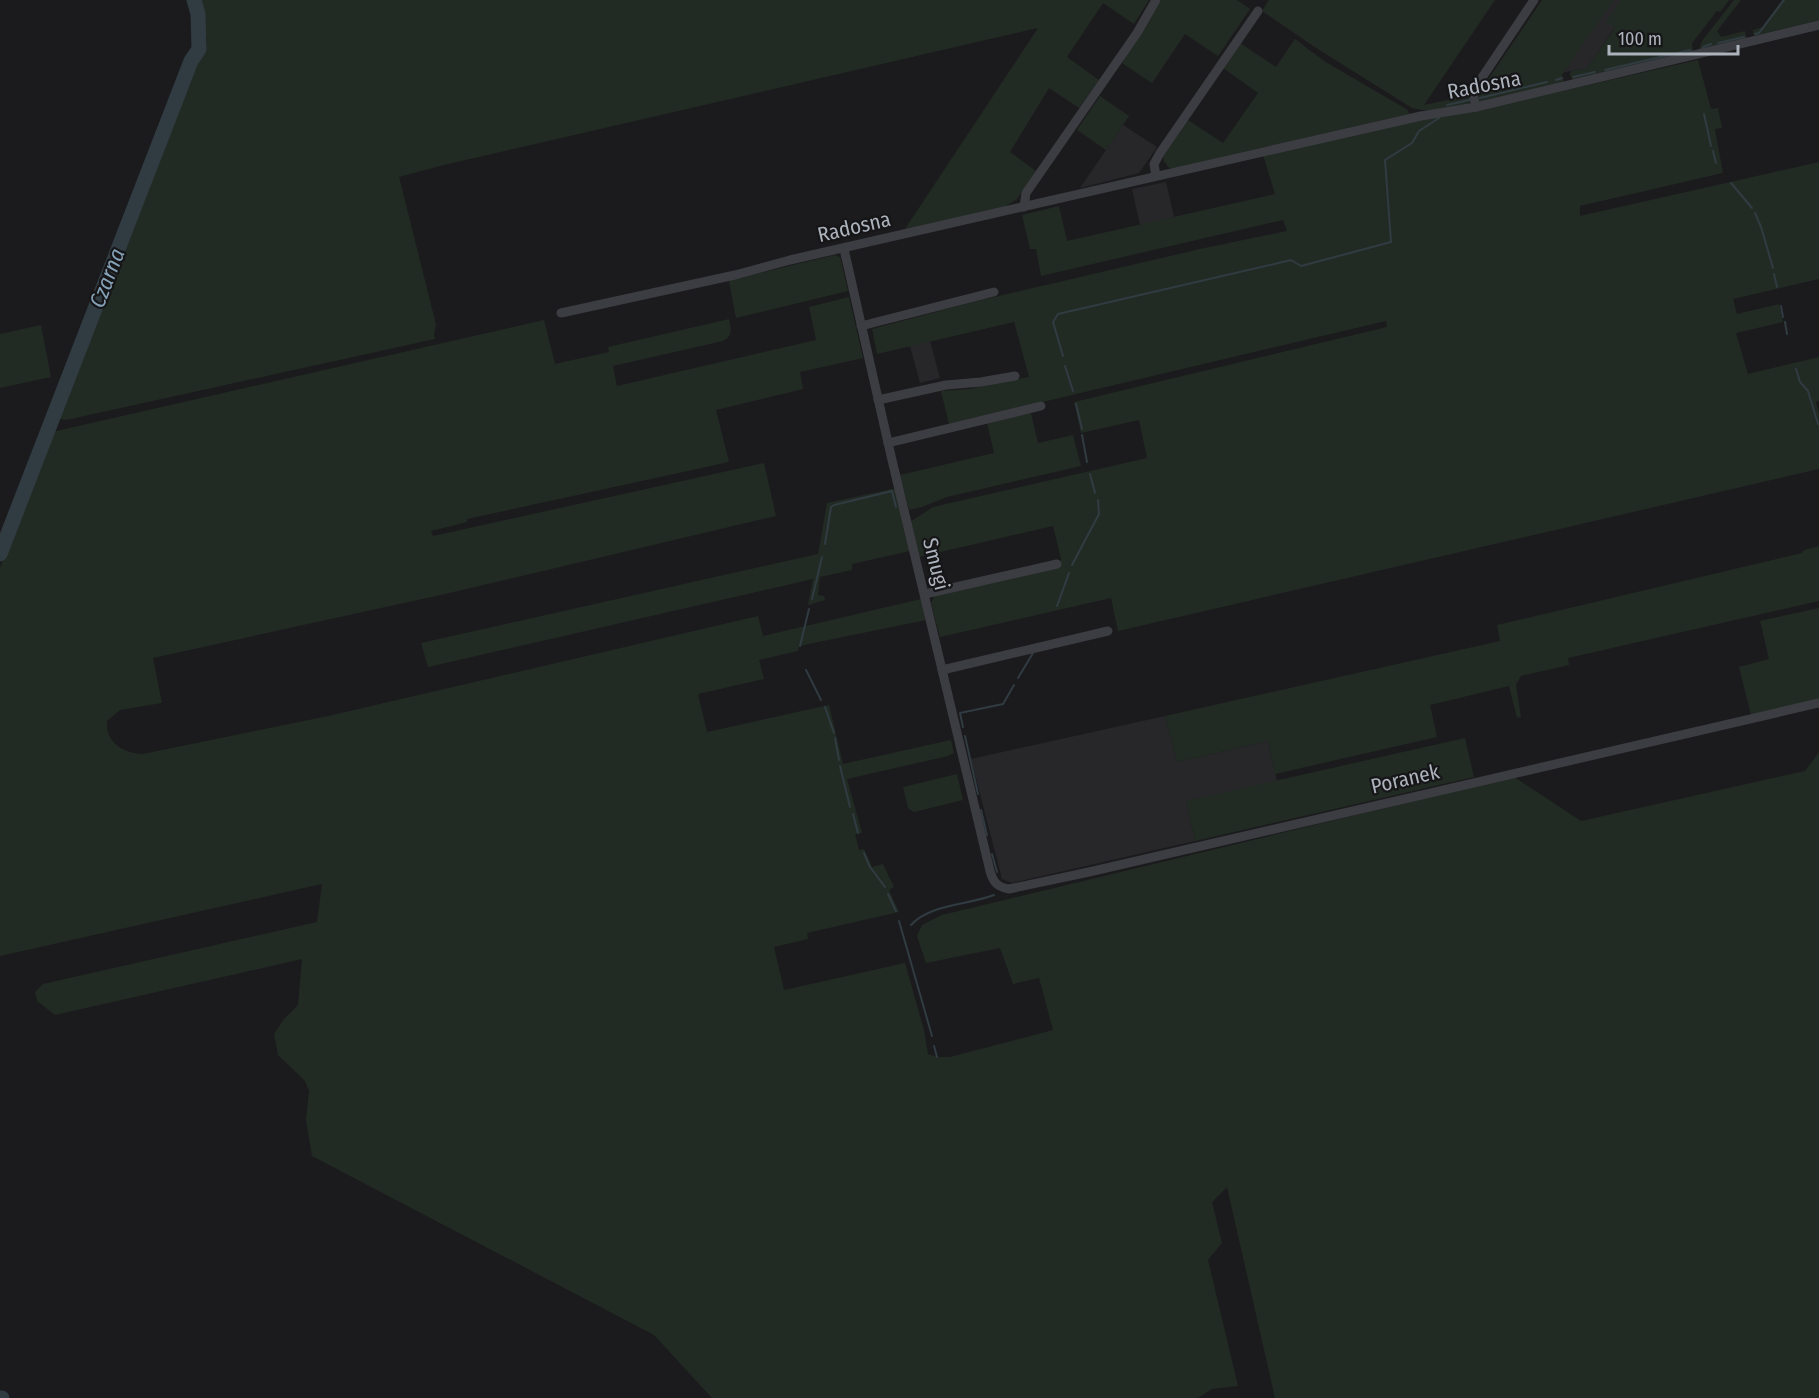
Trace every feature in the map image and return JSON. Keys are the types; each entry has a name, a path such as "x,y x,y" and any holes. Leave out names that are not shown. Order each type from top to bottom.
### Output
{"street":[{"path":"1024,207 1026,193 1137,33 1156,0"},
{"path":"1476,107 1473,94 1475,88 1534,0"},
{"path":"1156,176 1154,164 1160,153 1258,10"},
{"name":"Radosna","path":"561,313 735,275 790,260 1429,114 1476,107 1819,25"},
{"name":"Smugi","path":"844,249 990,871 992,878 999,886"},
{"path":"861,326 993,292"},
{"path":"878,400 946,385 1015,376"},
{"path":"888,443 1041,406"},
{"path":"925,594 1057,564"},
{"path":"942,670 1108,631"},
{"name":"Poranek","path":"999,886 1009,889 1089,872 1819,703"}],"shaded area":[{"path":"200,0 1149,0 1134,24 1103,3 1067,57 1099,80 1079,108 1049,88 1010,152 1036,171 1017,199 1003,208 903,232 1038,28 399,177 436,325 435,339 66,420 56,418 124,239 157,165 207,41"},
{"path":"1161,0 1237,0 1250,9 1218,56 1185,34 1152,83 1122,63"},
{"path":"1269,0 1495,0 1424,105 1470,95 1468,106 1433,110 1412,108 1313,46 1262,11"},
{"path":"1542,0 1614,0 1562,75 1564,81 1480,103 1477,93"},
{"path":"1613,0 1634,0 1586,69 1564,72"},
{"path":"1621,0 1729,0 1720,12 1717,11 1692,43 1693,51 1573,80 1570,75 1571,71 1586,69 1615,28 1606,22"},
{"path":"1734,0 1741,0 1717,31 1721,37 1745,31 1747,40 1699,50 1702,41"},
{"path":"1782,0 1819,0 1819,20 1754,36 1753,30 1762,27"},
{"path":"1295,39 1324,61 1408,110 1409,114 1169,168 1163,156 1188,120 1223,143 1258,93 1223,68 1240,43 1276,67"},
{"path":"1698,60 1711,109 1718,108 1722,128 1715,129 1723,173 1580,206 1580,216 1819,162 1819,279 1733,299 1737,314 1779,304 1783,322 1736,333 1748,374 1819,357 1819,401 1816,402 1819,413 1819,469 1118,631 1111,598 940,637 931,603 935,595 1060,566 1061,559 1053,526 919,557 910,522 933,507 1147,458 1139,420 1081,433 1074,402 1387,327 1386,321 949,424 941,391 969,389 1029,377 1014,322 877,354 872,329 977,301 1287,231 1283,220 1041,276 1036,249 1030,249 1022,215 1059,206 1067,241 1275,194 1263,155 1433,116 1479,110"},
{"path":"1100,96 1129,116 1106,150 1077,130"},
{"path":"1123,125 1157,147 1139,173 1080,188"},
{"path":"1166,182 1174,217 1140,225 1132,189"},
{"path":"835,255 840,257 848,291 736,318 729,282 731,280"},
{"path":"849,297 863,358 800,372 803,389 716,410 729,462 467,519 467,522 431,531 433,536 764,463 776,516 445,594 153,658 162,703 120,710 107,721 109,735 123,749 143,754 328,716 758,616 763,636 921,599 926,620 799,646 798,651 759,660 764,679 698,694 707,732 829,705 843,764 951,740 954,753 948,756 847,779 862,833 855,834 859,850 864,849 872,867 883,864 894,887 889,890 899,912 807,933 808,939 774,947 784,990 905,963 924,1030 928,1054 937,1057 950,1057 1053,1030 1039,978 1013,984 1000,948 926,963 917,936 922,925 942,915 1514,777 1581,821 1805,771 1819,752 1819,1398 1275,1398 1227,1187 1212,1202 1222,1243 1208,1260 1238,1386 1212,1389 1198,1398 712,1398 654,1335 312,1156 306,1120 309,1091 305,1081 278,1055 274,1034 284,1019 298,1005 302,959 55,1015 37,1001 35,992 43,984 317,922 322,884 0,956 0,568 52,432 544,320 555,364 609,352 608,347 729,319 730,334 723,341 613,366 617,386 816,340 809,307"},
{"path":"41,325 51,377 0,388 0,334"},
{"path":"930,341 940,378 920,383 910,346"},
{"path":"1031,413 1038,443 1073,435 1081,466 947,497 909,510 900,475 994,453 987,423"},
{"path":"895,489 910,551 852,564 852,570 820,577 818,595 824,596 825,600 808,605 813,579 428,667 421,643 818,554 827,503"},
{"path":"1819,546 1819,601 1568,658 1569,665 1521,676 1516,685 1521,717 1517,718 1509,686 1430,705 1437,737 1275,774 1268,741 1177,762 1165,716 1500,641 1497,625 1802,553 1804,550"},
{"path":"1819,608 1819,699 1751,715 1739,667 1769,659 1760,621"},
{"path":"1165,716 1177,762 1268,741 1277,782 1186,801 1195,841 1012,883 1002,879 971,759"},
{"path":"1465,738 1474,777 1195,841 1186,801"},
{"path":"957,774 963,800 914,812 908,808 903,787"}],"waterway":[{"name":"Czarna","path":"0,554 191,61 199,49 198,14 194,0"},
{"path":"1755,34 1759,33 1784,0"},
{"path":"1718,43 1744,37"},
{"path":"1703,47 1711,44"},
{"path":"1605,70 1690,50 1691,52"},
{"path":"1573,77 1595,72"},
{"path":"1556,80 1562,78"},
{"path":"1480,98 1547,82"},
{"path":"1447,105 1469,100"},
{"path":"1704,114 1711,146"},
{"path":"1063,356 1053,322 1058,314 1291,260 1301,266 1391,242 1385,160 1412,143 1419,131 1439,118"},
{"path":"1713,151 1716,163"},
{"path":"1731,183 1752,208"},
{"path":"1755,213 1773,268"},
{"path":"1774,274 1777,287"},
{"path":"1781,306 1783,317"},
{"path":"1785,322 1787,334"},
{"path":"1065,366 1073,391"},
{"path":"1796,369 1800,382 1808,391 1818,424"},
{"path":"1076,404 1082,429"},
{"path":"1082,435 1087,462"},
{"path":"1090,474 1095,493"},
{"path":"825,544 831,507 834,505 892,491 896,507"},
{"path":"1072,565 1099,514 1098,500"},
{"path":"812,599 822,557"},
{"path":"1057,606 1069,573"},
{"path":"800,646 809,609"},
{"path":"1018,678 1033,653"},
{"path":"806,670 821,700"},
{"path":"963,727 960,713 1003,704 1014,685"},
{"path":"825,707 834,733"},
{"path":"965,736 978,794"},
{"path":"835,738 839,760"},
{"path":"840,766 850,807"},
{"path":"981,810 987,835"},
{"path":"853,814 858,833"},
{"path":"864,853 870,867 885,887"},
{"path":"992,854 997,872"},
{"path":"888,894 896,911"},
{"path":"911,925 919,918 939,909 994,895"},
{"path":"899,921 932,1036"},
{"path":"934,1046 937,1057"}]}
